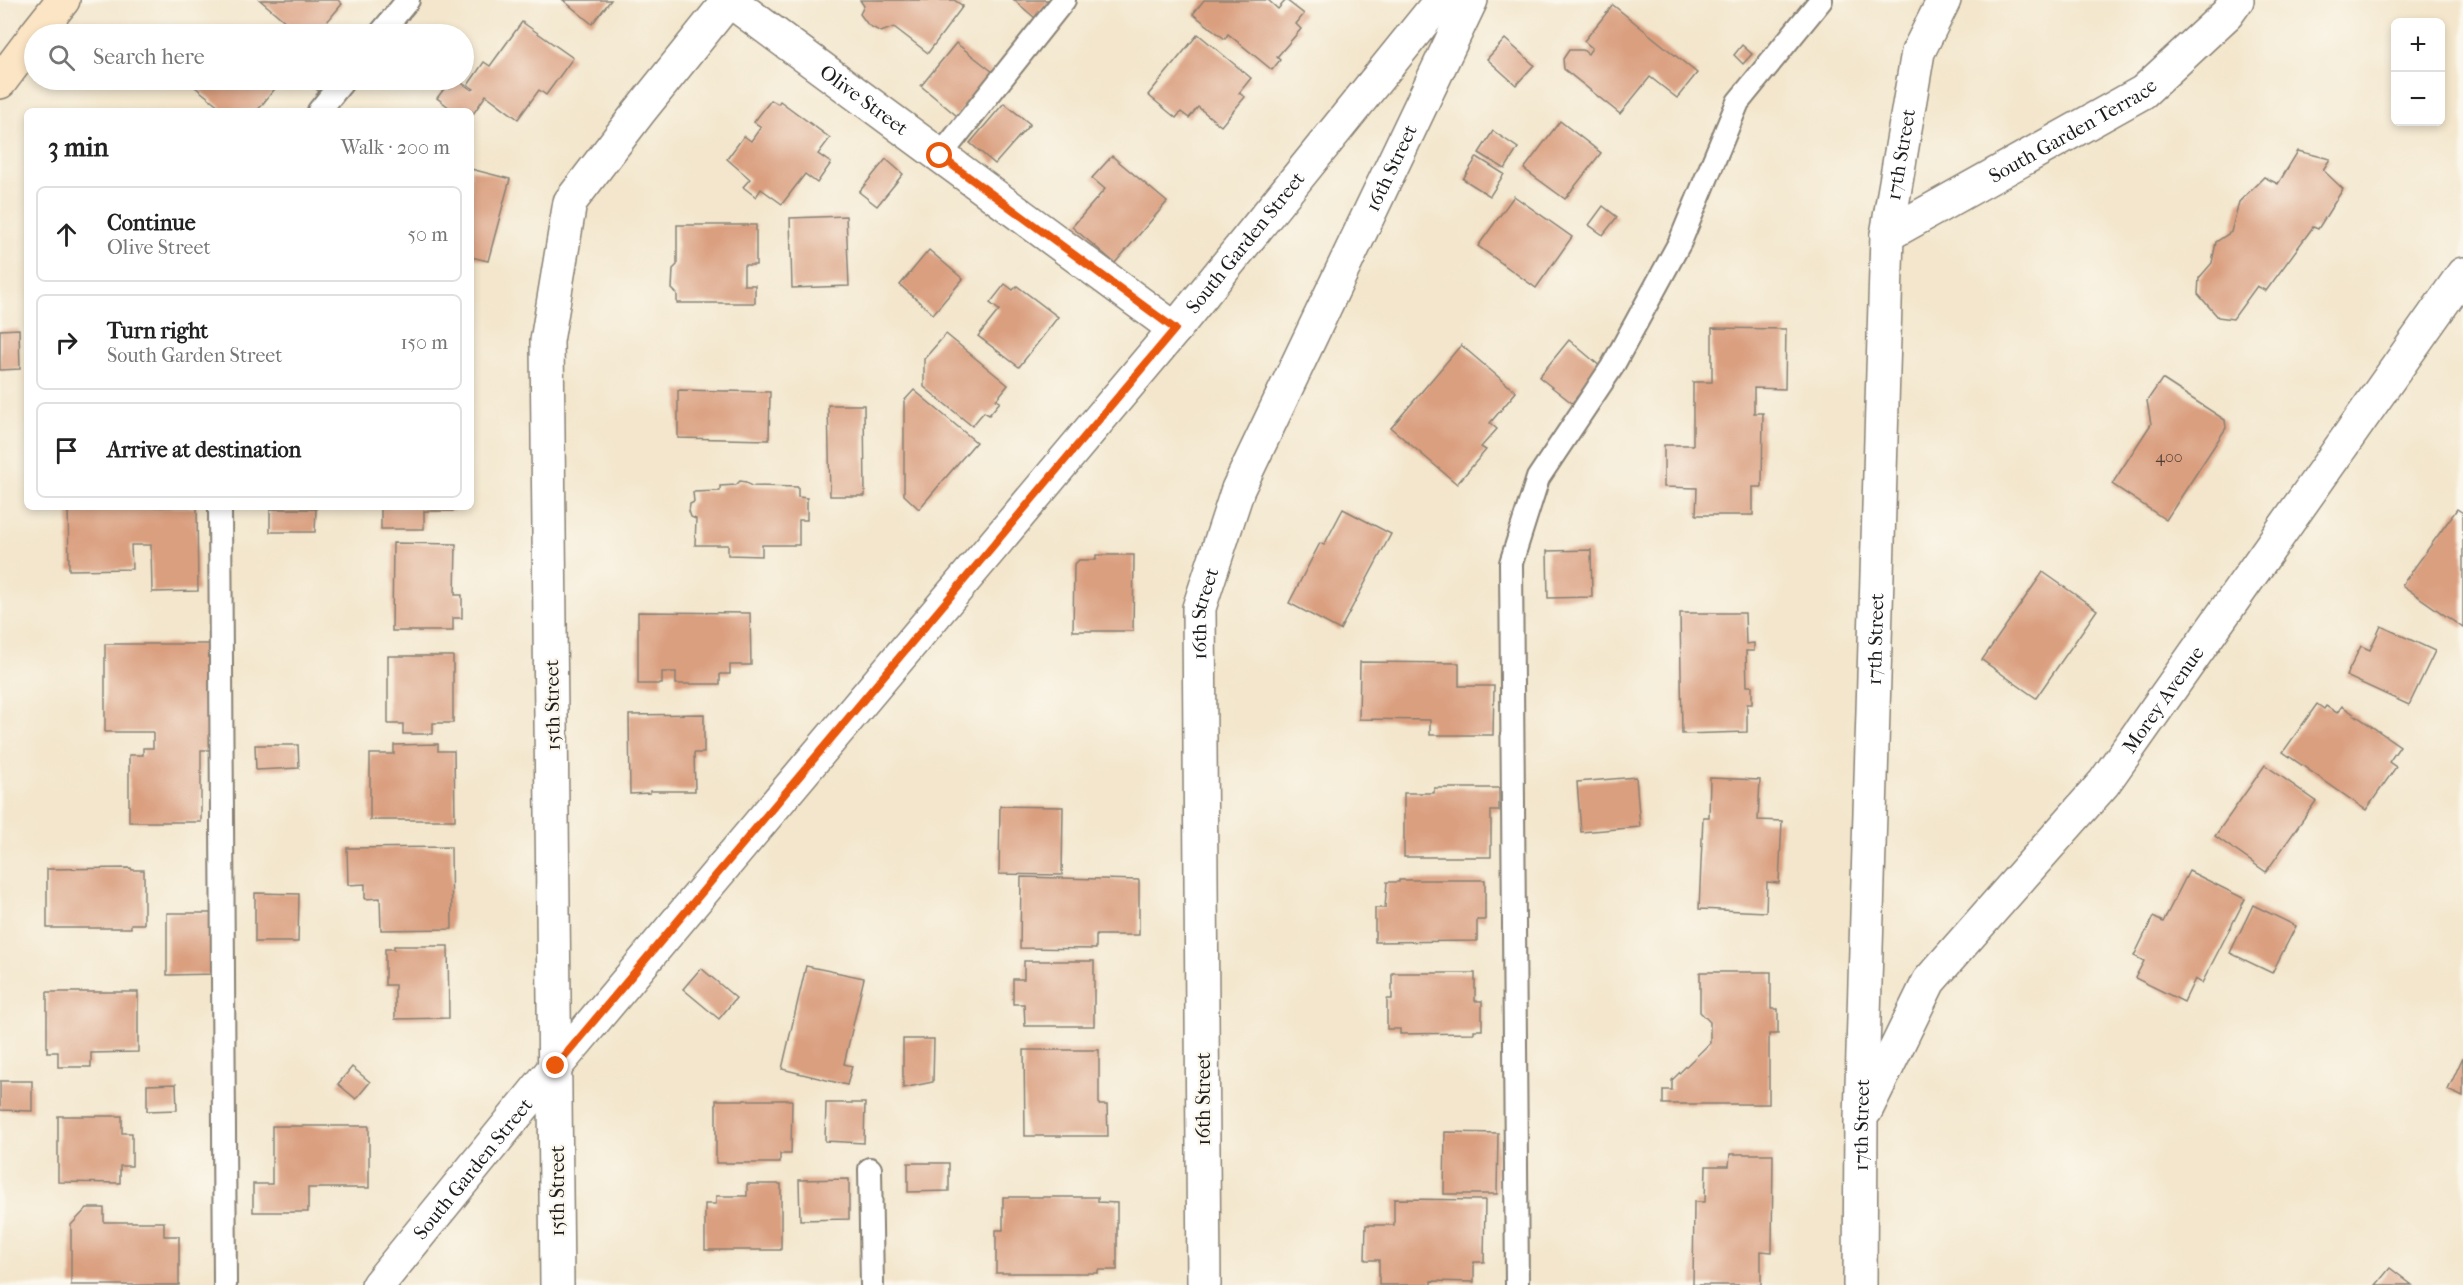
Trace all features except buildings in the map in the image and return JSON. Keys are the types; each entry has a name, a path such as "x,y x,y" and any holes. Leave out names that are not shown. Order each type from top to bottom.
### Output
{"main road":[{"path":"44,24 63,0"},
{"path":"0,82 24,50"}],"street":[{"name":"15th Street","path":"557,1285 548,341 570,202 729,0"},
{"name":"Olive Street","path":"729,0 1175,329"},
{"name":"South Garden Street","path":"378,1285 556,1066 1175,329 1441,0"},
{"name":"16th Street","path":"1204,1285 1199,608 1238,489 1471,0"},
{"name":"17th Street","path":"1860,1285 1861,1119 1887,235 1918,52 1944,0"},
{"name":"South Garden Terrace","path":"1887,235 2143,92 2227,14 2237,0"},
{"name":"Morey Avenue","path":"1861,1119 1929,981 2103,783 2463,274"}],"lane":[{"path":"388,24 408,0"},
{"path":"940,156 1064,0"},
{"path":"1517,1285 1511,563 1538,478 1612,367 1680,243 1738,102 1821,0"},
{"path":"321,108 336,90"},
{"path":"220,510 225,1285"},
{"path":"870,1169 872,1285"}],"route":[{"path":"556,1066 1175,329 940,156"}]}
